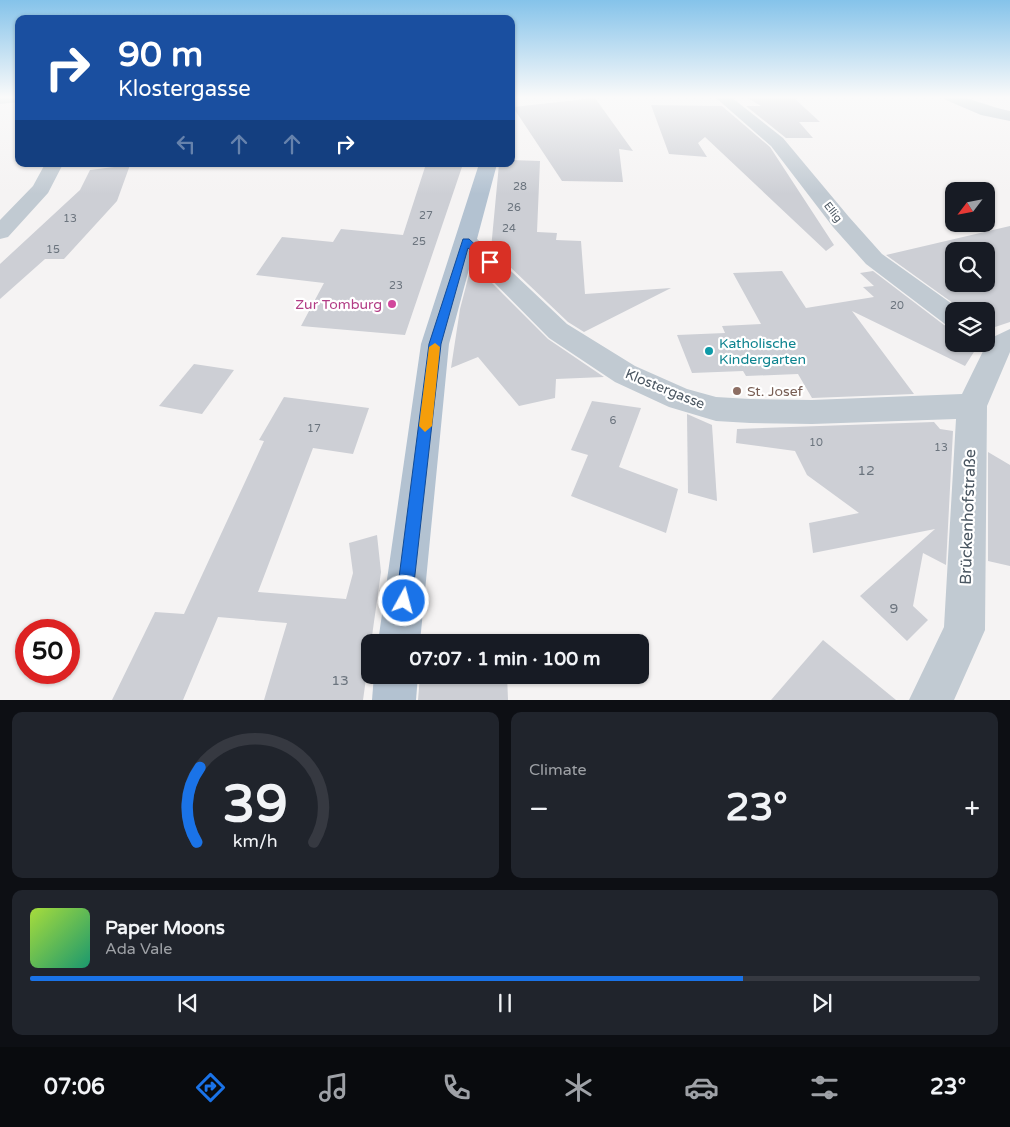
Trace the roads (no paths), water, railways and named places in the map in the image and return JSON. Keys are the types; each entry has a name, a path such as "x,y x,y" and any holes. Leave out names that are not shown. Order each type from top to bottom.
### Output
{"main road":[{"path":"401,634 435,344 487,167"},
{"path":"394,700 395,684"}],"street":[{"name":"Ellig","path":"762,130 777,142 797,164 841,222 874,259 945,311"},
{"path":"0,232 41,189 52,167"},
{"name":"Klostergasse","path":"466,241 558,331 625,374 680,399 716,409 750,411 812,412 972,406"},
{"name":"Brückenhofstraße","path":"930,700 964,630 972,406 999,341"}],"place":[{"name":"Zur Tomburg","path":"392,304"},
{"name":"Katholische Kindergarten","path":"709,351"},
{"name":"St. Josef","path":"737,391"}]}
